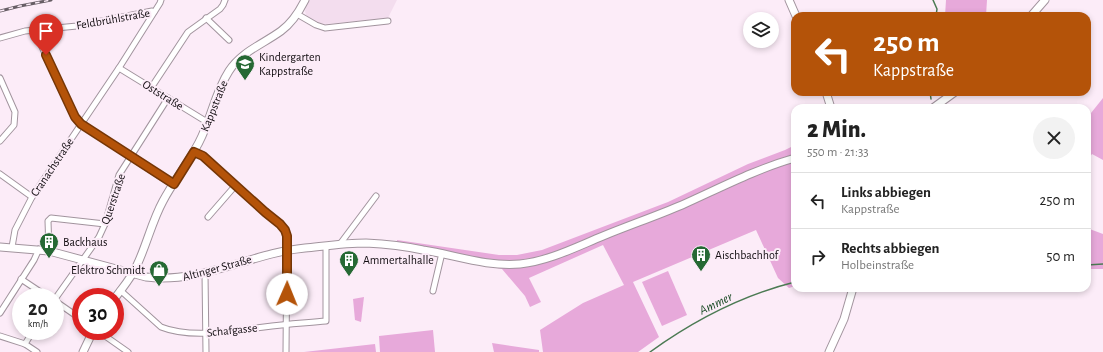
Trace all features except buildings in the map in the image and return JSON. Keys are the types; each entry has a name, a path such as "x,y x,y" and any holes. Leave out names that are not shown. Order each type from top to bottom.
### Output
{"street":[{"name":"Feldbrühlstraße","path":"0,38 25,31 77,26 152,11 154,12 161,0"},
{"path":"151,88 188,32 220,9 224,5 225,0"},
{"name":"Kappstraße","path":"122,288 138,265 154,221 164,199 194,152 221,84 232,65 248,52 282,31 297,14 304,0"},
{"path":"789,0 794,12"},
{"path":"1034,12 1045,0"},
{"name":"Cranachstraße","path":"12,248 15,230 32,197 119,68 154,12"},
{"path":"297,14 316,25 325,28 388,21"},
{"path":"206,18 229,40"},
{"path":"34,30 75,117 81,124 174,184"},
{"name":"Oststraße","path":"119,68 207,122"},
{"path":"0,78 16,112 14,125 0,141"},
{"path":"938,104 950,96"},
{"name":"Querstraße","path":"63,288 99,237 105,224 119,176 168,98"},
{"path":"194,152 203,156 280,224 287,236 286,352"},
{"name":"Altinger Straße","path":"0,247 49,251 133,274 160,279 181,278 205,273 266,254 340,244 365,243 394,245 442,253 482,262 520,264 538,261 552,256 675,208 746,176 791,159"},
{"path":"0,174 32,197"},
{"path":"208,217 236,186"},
{"path":"340,244 376,196"},
{"path":"49,251 48,221 51,218 105,224"},
{"name":"Schafgasse","path":"124,294 161,326 168,329 206,334 287,324 326,322 326,246"},
{"path":"0,312 34,260 39,249"},
{"path":"434,291 442,253"},
{"path":"205,273 206,352"},
{"path":"21,279 34,288"},
{"path":"829,352 844,318 851,292"},
{"path":"64,307 72,313"},
{"path":"0,336 25,344 37,352"},
{"path":"25,344 27,340"},
{"path":"83,352 89,340"},
{"path":"111,340 128,352"}],"shaded area":[{"path":"308,0 397,0 388,18 326,24 315,22 306,15 305,11"},
{"path":"946,0 987,0 986,12 945,12"},
{"path":"1103,98 1103,160 1092,154 1091,155 1091,113"},
{"path":"791,147 791,287 789,288 778,278 756,230 633,282 659,337 638,352 543,352 540,330 583,303 624,285 603,245 529,278 541,302 530,307 525,296 502,269 396,247 397,240 499,255 517,255 542,250 668,202 748,164"},
{"path":"1091,230 1103,234 1103,269 1091,269"},
{"path":"668,271 687,315 662,326 642,282"},
{"path":"364,297 361,322 355,320 353,299"},
{"path":"433,330 435,352 380,352 379,336"},
{"path":"492,343 539,350 539,352 494,352"},
{"path":"375,344 376,352 304,352"}],"waterway":[{"path":"933,0 937,9 937,12"},
{"name":"Ammer","path":"1091,265 1103,264"},
{"name":"Ammer","path":"650,352 683,330 719,310 756,294 791,283"}],"railway":[{"path":"0,11 51,0"}],"place":[{"name":"Kindergarten Kappstraße","path":"245,81"},
{"name":"Backhaus","path":"49,259"},
{"name":"Aischbachhof","path":"701,272"},
{"name":"Ammertalhalle","path":"349,277"},
{"name":"Elektro Schmidt","path":"159,287"}],"route":[{"path":"46,55 75,117 81,124 174,184 194,152 203,156 280,224 285,230 287,236 287,294"}]}
